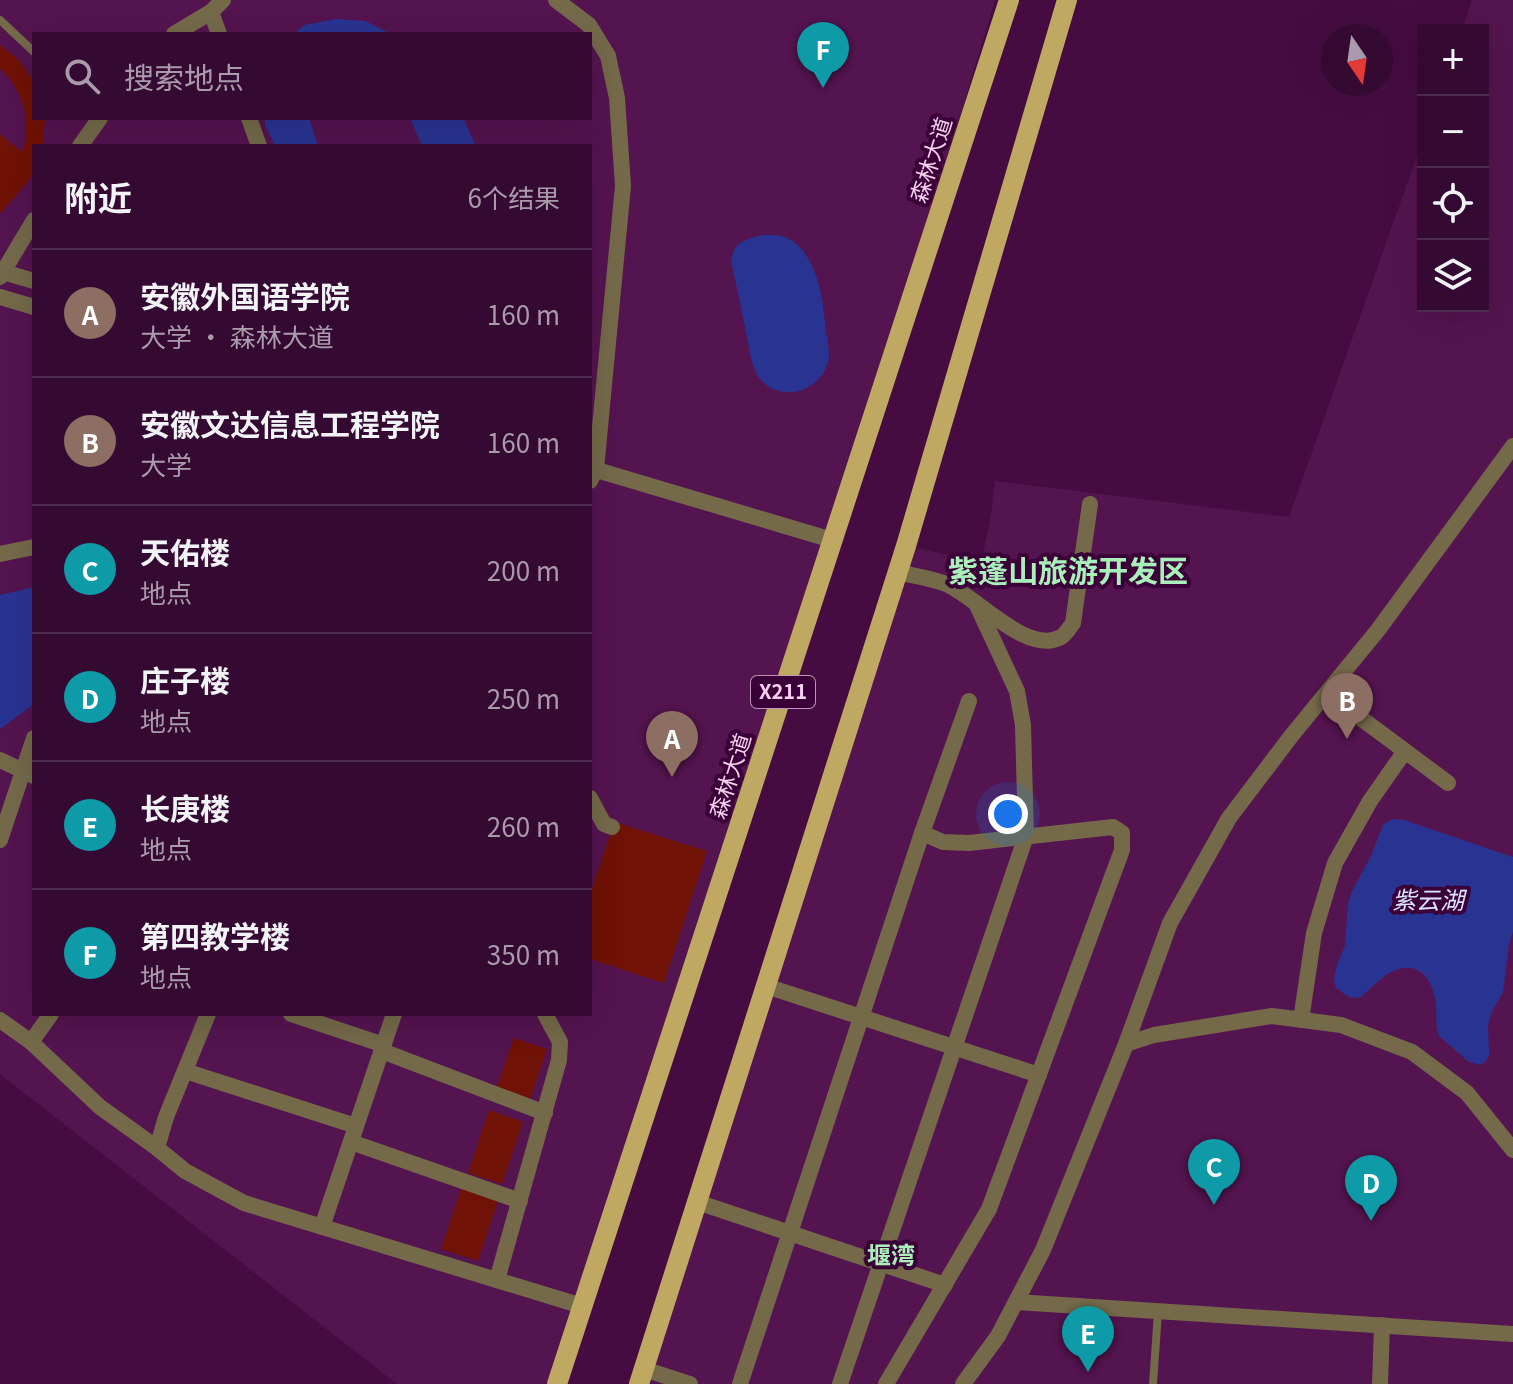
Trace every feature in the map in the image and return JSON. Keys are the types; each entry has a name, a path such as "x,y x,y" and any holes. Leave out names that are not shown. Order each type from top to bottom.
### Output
{"main road":[{"name":"森林大道","path":"557,1384 1009,0"},
{"path":"642,1377 898,572 1067,0"}],"street":[{"path":"556,0 589,25 608,56 617,98 623,186 592,473 832,540"},
{"path":"177,32 217,6 219,32"},
{"path":"81,144 99,120"},
{"path":"250,120 258,144"},
{"path":"32,223 2,274 32,281"},
{"path":"0,297 32,306"},
{"path":"963,1384 998,1336 1043,1250 1126,1044 1170,923 1229,818 1378,630 1513,446"},
{"path":"898,572 946,584 1014,631 1044,640 1061,637 1073,623 1090,504"},
{"path":"0,554 32,547"},
{"path":"840,1384 1026,836 1023,725 1017,691 976,603"},
{"path":"1327,693 1448,783"},
{"path":"740,1384 922,833 969,701"},
{"path":"1301,1020 1314,933 1335,863 1370,801 1405,751"},
{"path":"0,840 29,773 32,752"},
{"path":"0,760 29,773"},
{"path":"592,802 604,824 612,827"},
{"path":"886,1384 989,1209 1122,850 1122,833 1113,827 969,843 943,842 922,833"},
{"path":"766,986 1039,1075"},
{"path":"31,1042 50,1016"},
{"path":"157,1148 166,1117 207,1016"},
{"path":"296,1016 545,1113"},
{"path":"322,1227 393,1016"},
{"path":"497,1280 559,1060 560,1042 546,1016"},
{"path":"1126,1044 1154,1035 1272,1016 1341,1025 1412,1052 1467,1093 1513,1150"},
{"path":"0,1020 31,1042 100,1107 185,1171 244,1203 582,1306"},
{"path":"185,1071 354,1134 520,1201"},
{"path":"697,1202 945,1285"},
{"path":"1016,1302 1513,1334"},
{"path":"1380,1384 1382,1325"},
{"path":"642,1377 690,1384"}],"lane":[{"path":"0,20 32,50"},
{"path":"1153,1384 1158,1311"}],"shaded area":[{"path":"0,0 995,0 832,540 557,1384 397,1384 0,1074"},
{"path":"1472,0 1513,0 1513,1384 639,1384 906,546 968,559 983,553 995,481 1289,517 1417,156 1417,312 1489,312 1489,24 1464,24"},
{"path":"0,45 19,60 32,79 32,120 45,120 43,144 32,144 32,175 0,214 0,134 22,152 26,118 15,86 0,68"},
{"path":"614,822 707,851 664,983 592,960 592,889"},
{"path":"514,1038 547,1049 530,1099 497,1087"},
{"path":"489,1110 523,1122 502,1184 468,1173"},
{"path":"462,1186 499,1198 478,1261 441,1249"}],"water":[{"path":"336,19 365,21 387,32 296,32 304,25"},
{"path":"265,120 310,120 317,144 274,144"},
{"path":"411,120 464,120 475,144 421,144"},
{"path":"763,235 786,237 802,249 814,270 821,295 829,356 820,377 809,387 795,392 772,388 762,382 757,374 731,260 742,242"},
{"path":"32,587 32,705 0,729 0,595"},
{"name":"紫云湖","path":"1392,819 1404,820 1513,857 1513,932 1503,992 1488,1025 1489,1055 1481,1065 1469,1062 1439,1036 1433,990 1420,972 1407,968 1391,972 1356,998 1336,988 1336,968 1345,945 1352,891 1383,825"}],"place":[{"name":"第四教学楼","path":"823,88"},
{"name":"安徽文达信息工程学院","path":"1347,739"},
{"name":"安徽外国语学院","path":"672,777"},
{"name":"天佑楼","path":"1214,1205"},
{"name":"庄子楼","path":"1371,1221"},
{"name":"长庚楼","path":"1088,1372"}],"district":[{"name":"紫蓬山旅游开发区","path":"1068,572"},
{"name":"堰湾","path":"891,1256"}]}
